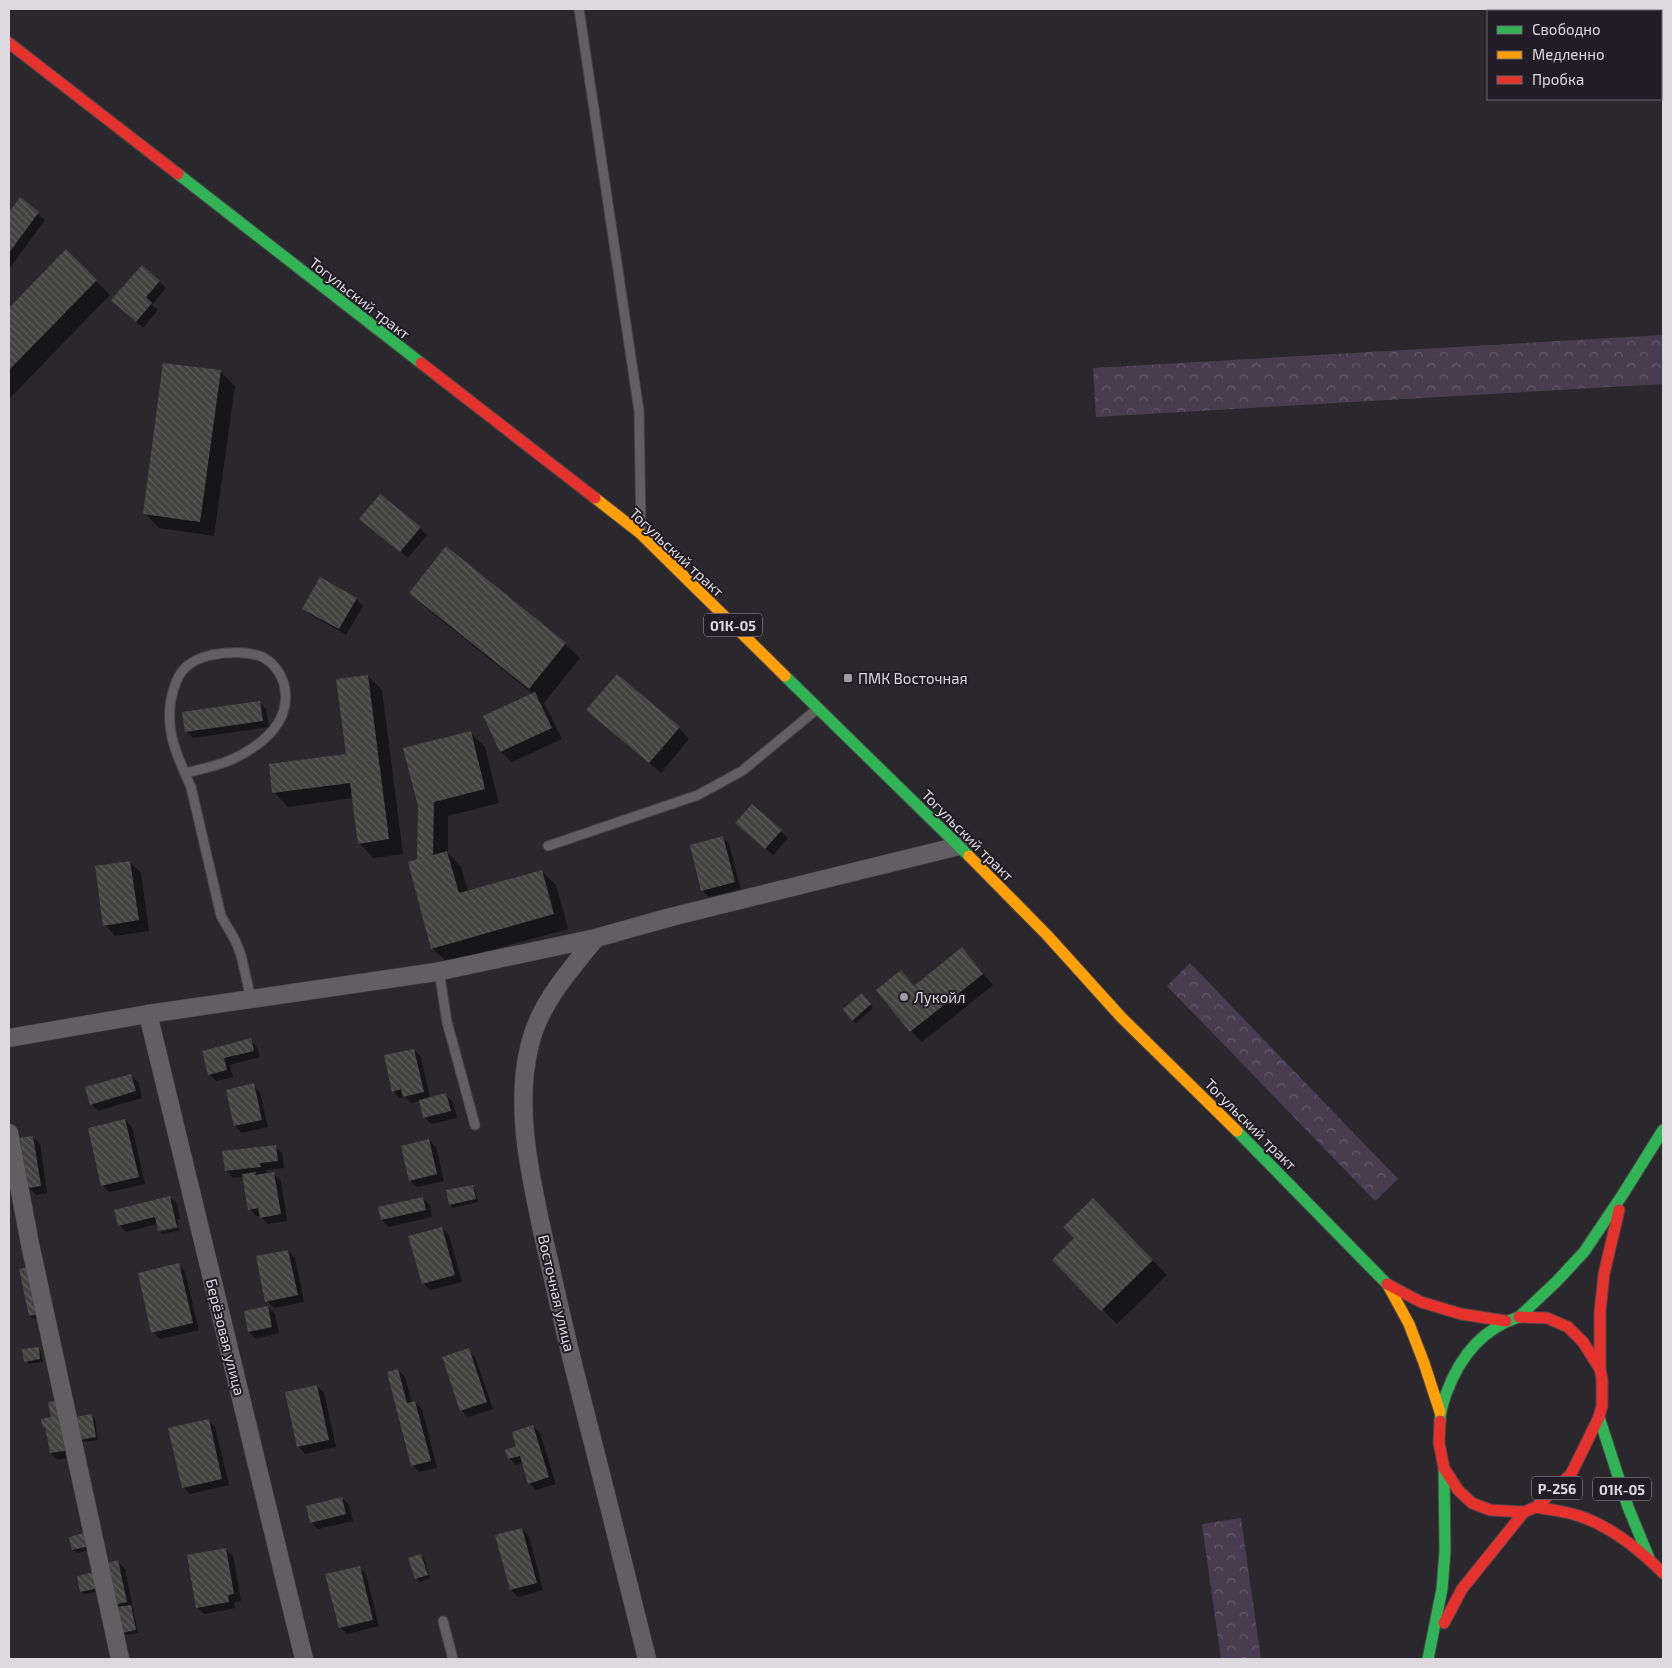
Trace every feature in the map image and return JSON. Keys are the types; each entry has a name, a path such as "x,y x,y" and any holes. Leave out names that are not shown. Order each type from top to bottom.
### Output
{"main road":[{"name":"Тогульский тракт","path":"9,43 641,534 959,846 1047,935 1121,1017 1208,1101 1387,1284"},
{"name":"Р-256","path":"1519,1317 1584,1252 1663,1130"},
{"name":"Р-256","path":"1444,1468 1458,1490 1472,1503 1490,1510 1524,1512 1536,1507 1571,1474 1599,1418 1602,1406 1600,1312 1604,1274 1623,1194"},
{"name":"01К-05","path":"1387,1284 1421,1302 1461,1314 1506,1321"},
{"name":"01К-05","path":"1387,1284 1409,1324 1440,1412"},
{"name":"Р-256","path":"1429,1654 1442,1589 1445,1551 1444,1468 1438,1443 1440,1412 1448,1386 1464,1357 1480,1339 1506,1321 1519,1317 1547,1318 1568,1327 1583,1342 1600,1369"},
{"name":"01К-05","path":"1599,1418 1628,1507 1650,1558"},
{"name":"01К-05","path":"1536,1507 1581,1516 1607,1530 1650,1558 1663,1573"},
{"name":"Р-256","path":"1429,1654 1462,1589 1524,1512"}],"street":[{"path":"9,1038 148,1014 439,972 596,938 671,917 959,846"},
{"name":"Восточная улица","path":"596,938 558,984 540,1017 530,1043 523,1102 534,1192 559,1306 648,1659"},
{"name":"Берёзовая улица","path":"148,1014 304,1659"},
{"path":"9,1133 30,1244 120,1659"}],"lane":[{"path":"579,9 639,411 641,534"},
{"path":"185,774 232,759 270,735 279,723 284,708 285,690 282,678 276,667 261,657 240,652 200,658 186,666 176,680 170,698 168,717 171,734 185,774 191,787 221,916 235,940 241,955 251,999"},
{"path":"548,846 698,795 742,771 818,708"},
{"path":"439,972 447,1022 475,1125"},
{"path":"443,1622 453,1659"}],"green space":[{"path":"1663,335 1663,384 1096,417 1093,368"},
{"path":"1190,963 1398,1179 1375,1201 1167,986"},
{"path":"1241,1518 1261,1659 1221,1659 1202,1524"}],"building":[{"path":"20,197 39,212 9,253 9,212"},
{"path":"66,249 97,280 9,370 9,308"},
{"path":"142,265 160,281 146,297 152,303 136,322 111,300"},
{"path":"163,363 221,370 200,522 143,514"},
{"path":"380,494 421,527 400,552 359,519"},
{"path":"446,546 566,643 529,689 409,593"},
{"path":"320,577 357,598 339,629 302,609"},
{"path":"617,674 680,727 649,763 586,710"},
{"path":"368,675 389,839 358,844 350,783 272,793 269,764 346,754 336,679"},
{"path":"535,692 552,728 500,752 483,716"},
{"path":"260,701 263,721 185,732 182,712"},
{"path":"471,731 485,789 434,802 433,855 447,851 459,893 542,870 554,914 431,949 408,862 417,859 418,806 403,748"},
{"path":"752,804 782,830 765,849 735,823"},
{"path":"723,836 735,882 701,891 690,845"},
{"path":"130,861 139,920 103,926 95,866"},
{"path":"962,947 983,974 910,1032 876,990 901,970 914,986"},
{"path":"862,993 871,1004 852,1021 843,1009"},
{"path":"251,1038 254,1051 224,1058 227,1070 208,1075 202,1051"},
{"path":"414,1049 424,1092 403,1097 401,1089 392,1092 384,1055"},
{"path":"131,1074 136,1091 90,1105 85,1087"},
{"path":"254,1083 262,1120 234,1126 226,1090"},
{"path":"446,1093 451,1111 423,1118 419,1100"},
{"path":"125,1119 139,1177 101,1186 88,1128"},
{"path":"33,1136 41,1186 28,1188 20,1138"},
{"path":"429,1139 437,1174 409,1181 401,1146"},
{"path":"276,1145 278,1161 260,1163 261,1167 225,1171 222,1151"},
{"path":"256,1172 255,1175 274,1172 281,1214 260,1218 258,1208 248,1210 242,1174"},
{"path":"473,1185 476,1199 449,1205 446,1190"},
{"path":"170,1196 177,1227 158,1231 155,1217 118,1226 114,1210"},
{"path":"423,1197 426,1210 381,1220 378,1207"},
{"path":"1093,1198 1153,1260 1101,1311 1052,1260 1074,1238 1063,1227"},
{"path":"442,1227 455,1275 422,1284 408,1236"},
{"path":"288,1250 298,1295 265,1302 256,1256"},
{"path":"179,1263 193,1323 151,1333 138,1273"},
{"path":"28,1267 38,1314 29,1316 19,1269"},
{"path":"268,1306 272,1327 248,1332 244,1311"},
{"path":"39,1347 40,1359 24,1362 22,1349"},
{"path":"469,1348 487,1402 460,1411 442,1357"},
{"path":"398,1369 407,1403 415,1401 431,1461 411,1466 387,1372"},
{"path":"317,1385 329,1440 297,1447 285,1392"},
{"path":"61,1400 71,1450 50,1453 45,1427 43,1428 41,1419 51,1417 48,1402"},
{"path":"92,1414 96,1437 79,1440 75,1417"},
{"path":"209,1419 222,1479 182,1488 168,1428"},
{"path":"533,1425 549,1477 528,1484 520,1456 508,1459 505,1450 516,1446 512,1432"},
{"path":"342,1497 346,1514 310,1523 306,1506"},
{"path":"522,1528 537,1583 510,1590 495,1535"},
{"path":"87,1532 90,1546 72,1550 69,1537"},
{"path":"226,1548 234,1594 228,1595 229,1602 196,1608 187,1555"},
{"path":"421,1554 428,1575 415,1579 408,1558"},
{"path":"118,1560 127,1602 113,1605 104,1564"},
{"path":"360,1566 373,1620 339,1628 325,1574"},
{"path":"95,1572 98,1588 80,1592 77,1576"},
{"path":"131,1605 136,1630 122,1633 117,1607"}],"traffic: fast":[{"path":"178,174 421,363"},
{"path":"785,676 969,856"},
{"path":"1519,1317 1584,1252 1663,1130"},
{"path":"1237,1131 1390,1289"},
{"path":"1440,1421 1441,1410 1451,1381 1473,1346 1493,1329 1519,1317"},
{"path":"1599,1417 1628,1507 1649,1558"},
{"path":"1428,1659 1442,1589 1445,1551 1444,1468"}],"traffic: slow":[{"path":"595,498 641,534 785,676"},
{"path":"969,856 1047,935 1121,1017 1237,1131"},
{"path":"1390,1289 1409,1324 1440,1412"}],"traffic: jam":[{"path":"9,43 178,174"},
{"path":"421,363 595,498"},
{"path":"1600,1369 1600,1312 1604,1274 1619,1210"},
{"path":"1387,1284 1421,1302 1461,1314 1506,1321"},
{"path":"1440,1421 1439,1443 1444,1468 1458,1490 1472,1503 1490,1510 1524,1512 1536,1507 1571,1474 1599,1417 1602,1406 1600,1369 1583,1342 1568,1327 1547,1318 1519,1317"},
{"path":"1536,1507 1574,1514 1591,1520 1613,1532 1634,1547 1663,1573"},
{"path":"1444,1623 1462,1589 1524,1512"}],"place":[{"name":"ПМК Восточная","path":"848,678"},
{"name":"Лукойл","path":"904,997"}]}
